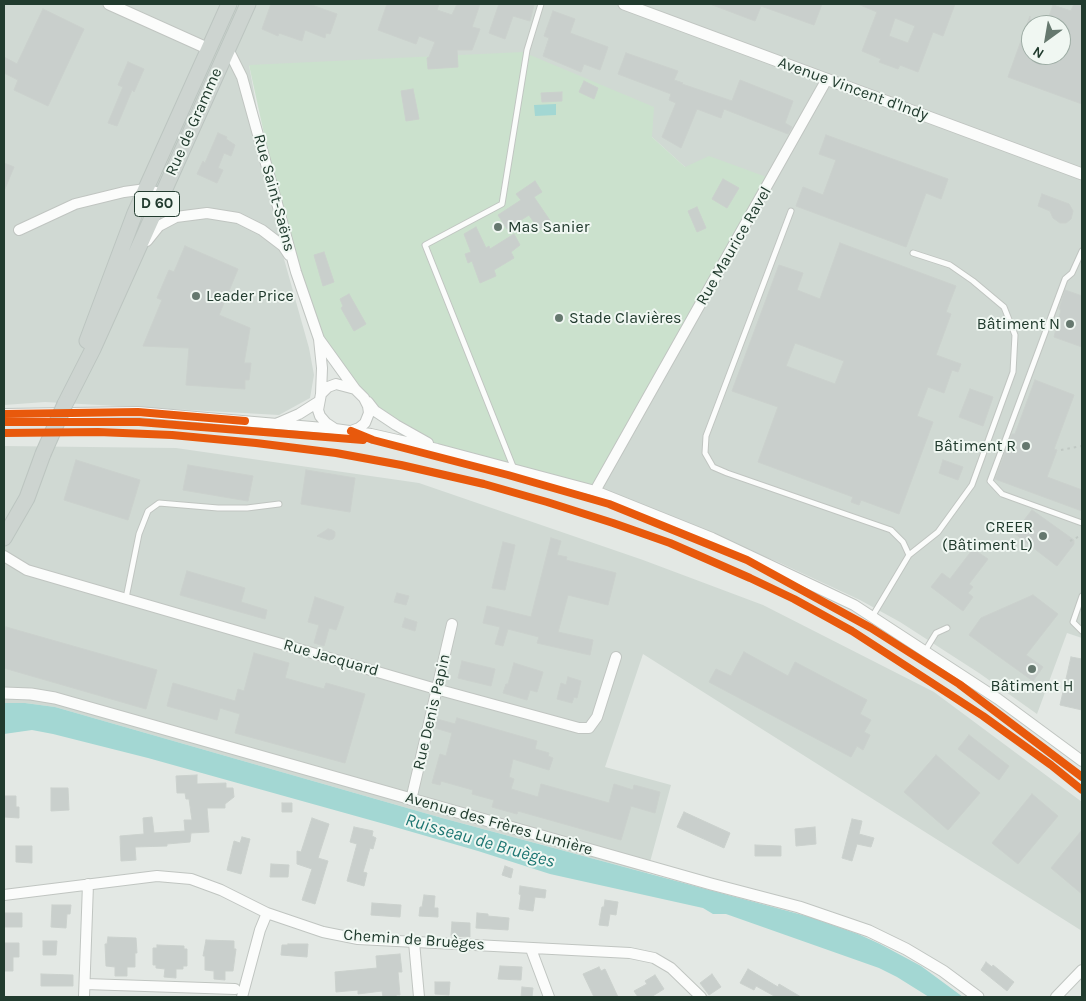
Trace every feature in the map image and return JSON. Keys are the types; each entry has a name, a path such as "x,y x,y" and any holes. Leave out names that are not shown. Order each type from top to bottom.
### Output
{"main road":[{"name":"Rue de Gramme","path":"66,404 107,284 135,213 229,4"},
{"name":"Rue de Gramme","path":"4,538 27,498 43,454 93,349 248,4"},
{"path":"209,49 226,51"},
{"name":"Rue de Gramme","path":"4,518 43,454"}],"street":[{"path":"109,4 209,49"},
{"name":"Avenue Vincent d'Indy","path":"624,4 1082,174"},
{"name":"Rue Saint-Saëns","path":"226,51 231,55 242,77 291,257 319,338 322,368 320,398"},
{"name":"Rue Maurice Ravel","path":"595,491 828,79"},
{"path":"19,230 75,204 124,192 146,189 162,194"},
{"path":"93,349 150,236 159,226 176,217 207,213 238,218 262,230 283,246 291,257"},
{"name":"Rue Saint-Saëns","path":"319,338 354,389"},
{"path":"275,425 299,414 320,398 328,387 336,384 354,389 375,411 437,449"},
{"path":"320,398 320,416 335,429"},
{"path":"351,431 365,423 369,413 364,398"},
{"path":"4,414 138,412 351,431 437,449 595,491 712,538 854,605 998,699 1082,761"},
{"name":"Rue Jacquard","path":"4,556 27,570 436,689 579,728 589,728 597,717 616,657"},
{"name":"Rue Denis Papin","path":"411,800 452,624"},
{"name":"Avenue des Frères Lumière","path":"4,694 31,694 55,698 411,800 799,907 869,931 906,948 943,971 978,997"},
{"name":"Chemin de Bruèges","path":"4,895 157,876 191,879 221,890 267,913 323,932 358,939 630,953 654,958 671,968 701,997"},
{"path":"84,997 88,884"},
{"path":"242,997 260,930 267,913"},
{"path":"414,942 419,997"},
{"path":"531,949 549,997"},
{"path":"1056,997 1082,970"},
{"path":"85,984 235,989"}],"lane":[{"path":"514,469 425,246 502,204 527,50 541,4"},
{"path":"791,211 706,436 705,453 714,466 727,473 891,530 904,542 909,555"},
{"path":"1082,251 1072,273 1065,279 990,481 1002,494 1082,522"},
{"path":"872,617 909,555 938,532 972,484 1013,372 1015,335 1004,307 950,265 913,253"},
{"path":"126,599 140,534 148,511 158,504 237,508 279,504"},
{"path":"1082,596 1073,622 1082,631"},
{"path":"925,651 936,632 947,628"}],"path":[{"path":"1061,450 1082,446"},
{"path":"1070,541 1082,535"}],"shaded area":[{"path":"4,4 1082,4 1082,638 1067,633 1037,714 979,673 900,622 860,600 778,562 595,491 685,167 652,137 249,65 284,259 309,348 314,375 310,398 279,415 45,402 4,405"},
{"path":"4,446 176,448 419,483 643,560 763,605 934,692 1082,802 1082,931 643,654 605,767 671,785 647,873 442,818 55,707 25,703 4,703"}],"green space":[{"path":"523,52 654,107 652,137 685,167 709,156 772,179 595,491 437,449 381,415 319,339 291,257 249,65"}],"water":[{"path":"556,104 556,115 535,116 534,105"},
{"name":"Ruisseau de Bruèges","path":"4,703 25,703 55,707 442,818 810,917 880,944 921,966 963,997 929,997 879,968 726,914 713,914 703,908 550,874 388,825 148,758 53,734 32,730 4,734"}],"building":[{"path":"271,4 309,4 337,14 330,34 326,33 325,38 305,30 302,41 279,33 278,36 262,29"},
{"path":"387,4 439,4 437,10 452,15 457,4 480,4 472,27 480,29 472,50 457,50 458,67 428,69 427,58 435,42 419,36 416,44 378,30"},
{"path":"499,4 534,5 530,21 513,16 505,39 489,33"},
{"path":"710,4 822,4 814,25 761,6 755,21"},
{"path":"858,4 955,4 943,36 933,32 918,72 900,65 898,69 879,62 881,59 862,51 877,12","holes":["895,18 915,26 908,43 889,36"]},
{"path":"1074,4 1082,4 1082,104 1008,77 1021,41 1021,65 1071,65 1071,15 1050,15 1053,5 1071,11"},
{"path":"43,9 84,29 48,106 14,90 18,80 4,73 4,57 17,64"},
{"path":"553,11 575,19 570,33 608,47 600,70 584,64 581,72 543,56 549,38 544,36"},
{"path":"626,53 678,71 674,80 682,84 732,101 740,80 793,101 785,123 792,127 788,134 724,109 721,118 697,109 681,148 662,137 676,103 669,100 671,94 618,74"},
{"path":"128,62 144,69 134,92 132,90 117,126 108,123 123,87 118,85"},
{"path":"584,81 598,88 594,99 579,92"},
{"path":"413,89 419,119 406,121 401,91"},
{"path":"562,92 562,101 542,102 541,93"},
{"path":"218,133 227,137 226,139 235,145 231,156 224,153 218,168 223,170 217,183 197,174 203,161 205,163"},
{"path":"826,135 948,179 941,199 926,193 906,247 796,206 803,187 823,195 836,160 819,154"},
{"path":"4,163 14,167 4,191"},
{"path":"723,179 739,188 727,208 712,199"},
{"path":"535,181 542,192 534,197 551,222 539,230 529,215 507,229 498,215 521,200 516,194"},
{"path":"1042,194 1069,204 1073,211 1071,219 1066,223 1060,223 1053,218 1050,211 1038,206"},
{"path":"697,207 706,228 697,232 688,211"},
{"path":"476,227 486,248 489,246 490,249 514,234 520,245 511,252 514,258 494,270 496,276 480,283 472,261 468,263 465,254 471,252 464,234"},
{"path":"840,243 956,286 946,312 951,314 936,355 961,364 958,372 952,370 944,393 928,387 917,416 933,422 899,514 861,500 859,505 851,502 853,497 758,462 778,407 732,391 779,265 803,273 797,290 820,299","holes":["795,343 844,361 835,384 786,366"]},
{"name":"Leader Price","path":"185,246 238,269 219,315 250,328 244,363 251,363 249,380 245,380 245,389 186,385 189,348 143,346 162,300 157,298 169,270 174,272"},
{"path":"324,252 334,282 323,286 314,255"},
{"name":"Bâtiment N","path":"1065,290 1082,296 1082,347 1054,337 1061,310 1059,309"},
{"path":"349,294 366,324 354,331 341,308 343,306 340,299"},
{"name":"Bâtiment R","path":"1035,380 1074,395 1054,449 1057,450 1047,477 1082,490 1082,511 995,479 1012,434 1015,434"},
{"path":"970,389 993,397 983,426 959,417"},
{"path":"76,460 140,480 128,520 64,500"},
{"path":"943,460 963,467 958,480 939,473"},
{"path":"188,465 253,476 248,501 183,490"},
{"path":"306,470 355,478 350,512 301,504"},
{"name":"CREER (Bâtiment L)","path":"1032,510 1074,540 1074,544 1057,566 1014,533"},
{"path":"328,529 335,532 333,539 329,540 317,536"},
{"path":"551,538 561,541 557,555 567,557 566,560 616,573 608,605 568,595 558,632 593,640 590,655 537,643 539,637 508,629 503,646 495,644 500,627 483,623 487,606 531,617"},
{"path":"503,542 515,545 505,590 492,588"},
{"path":"973,549 988,559 969,584 973,587 968,593 973,597 963,611 931,587 942,573 950,579"},
{"path":"187,571 245,588 241,602 267,610 265,619 180,595"},
{"path":"397,593 409,596 406,605 394,602"},
{"path":"1033,595 1058,614 1026,655 1043,667 1033,681 969,635 981,618"},
{"path":"315,597 344,607 336,630 329,628 324,646 314,643 319,625 308,622"},
{"path":"405,618 417,622 415,631 402,627"},
{"path":"6,627 157,670 146,709 4,668 4,634"},
{"path":"744,652 788,676 795,662 867,700 860,714 871,720 864,732 870,735 863,750 857,746 851,757 709,682 716,669 731,676"},
{"path":"254,653 289,663 285,678 324,689 326,683 365,694 345,763 235,733 240,714 220,708 217,720 167,706 173,683 235,701 238,689 244,691"},
{"path":"1071,657 1082,659 1082,710 1060,705"},
{"path":"462,661 495,669 491,686 458,678"},
{"path":"514,663 543,672 537,692 530,690 527,700 503,693 506,684 508,684"},
{"path":"568,677 581,681 577,698 574,697 572,703 557,699 561,683 566,685"},
{"path":"457,718 537,741 535,749 549,753 548,756 553,758 549,770 513,759 509,777 514,779 511,789 538,797 541,784 609,803 614,784 633,790 634,785 660,792 655,813 631,806 621,840 518,811 517,814 492,807 494,800 472,794 473,790 441,781 440,785 432,783 440,754 446,756 452,733 435,728 437,719 455,724"},
{"path":"969,735 1009,766 999,780 958,749"},
{"path":"936,755 980,793 948,830 904,792"},
{"path":"197,775 197,784 226,783 226,788 233,788 234,797 225,804 225,808 207,808 209,832 191,833 190,842 167,844 167,846 135,847 136,860 121,861 120,836 144,834 143,818 152,817 154,833 185,831 184,820 192,820 189,799 186,799 185,793 177,793 176,776"},
{"path":"51,788 68,788 69,810 51,811"},
{"path":"1032,794 1058,816 1018,864 992,843"},
{"path":"4,796 16,796 19,818 4,817"},
{"path":"282,803 292,803 292,812 282,812"},
{"path":"684,812 730,833 724,848 677,827"},
{"path":"312,818 329,824 318,858 328,861 315,904 302,900 312,869 297,864 297,851 301,852"},
{"path":"852,819 862,821 859,834 874,838 871,847 857,844 852,861 842,858"},
{"path":"354,827 373,831 372,836 376,838 373,849 370,848 363,872 367,873 364,886 347,881 357,844 350,842"},
{"path":"815,827 816,844 796,846 795,829"},
{"path":"1082,830 1082,894 1051,868"},
{"path":"242,837 250,839 241,874 227,870 234,841 240,843"},
{"path":"755,845 781,846 781,856 755,856"},
{"path":"16,846 32,846 32,863 16,862"},
{"path":"271,864 289,865 288,877 270,877"},
{"path":"505,866 513,869 511,878 502,875"},
{"path":"520,886 546,890 545,898 535,897 533,911 519,909"},
{"path":"424,895 435,896 434,908 438,908 438,917 419,916"},
{"path":"605,900 618,902 616,915 610,914 608,926 599,925"},
{"path":"372,903 401,905 400,917 371,915"},
{"path":"52,905 71,905 70,914 67,914 66,928 51,927"},
{"path":"4,913 22,913 22,927 4,927"},
{"path":"477,913 509,918 508,930 476,928"},
{"path":"452,922 470,923 470,937 451,936"},
{"path":"108,937 136,938 137,953 135,953 135,967 127,967 127,976 115,976 115,967 106,966 105,944 107,944"},
{"path":"206,940 234,941 234,949 236,949 233,971 225,971 225,980 214,979 214,971 205,970 205,956 203,956"},
{"path":"43,941 57,941 56,955 43,955"},
{"path":"4,943 19,943 19,957 13,957 13,971 4,971"},
{"path":"308,944 307,957 281,955 282,945"},
{"path":"157,945 184,946 184,949 187,949 187,966 183,966 183,969 176,969 176,978 164,977 165,969 156,968 156,965 153,965 153,948 157,948"},
{"path":"400,954 402,972 398,972 400,995 396,995 397,997 383,997 382,991 358,994 358,990 336,992 335,972 377,968 376,956"},
{"path":"986,962 992,967 993,965 1014,982 1007,991 981,970"},
{"path":"500,966 522,967 521,980 498,979"},
{"path":"599,967 601,971 605,969 618,997 594,997 583,974"},
{"path":"748,969 778,987 779,984 801,997 776,997 756,986 754,990 740,983"},
{"path":"41,974 73,975 73,986 41,986"},
{"path":"712,974 721,987 709,995 700,983"},
{"path":"655,975 664,989 651,997 638,997 634,991 647,984 645,981"},
{"path":"435,982 450,982 449,995 435,994"},
{"path":"522,987 533,988 532,997 521,997"}],"railway":[{"path":"4,433 98,432 172,435 336,453 401,465 484,484 613,523 670,543 750,578 794,599 852,631 983,716 1082,790"}],"cycle path":[{"path":"4,414 138,412 245,421"},
{"path":"4,422 139,422 363,440"},
{"path":"351,431 373,440 508,475 609,504 747,560 871,628 959,684 1082,777"},
{"path":"4,433 98,432 172,435 336,453 401,465 484,484 613,523 670,543 750,578 794,599 852,631 983,716 1082,790"}],"place":[{"name":"Mas Sanier","path":"498,227"},
{"name":"Leader Price","path":"196,296"},
{"name":"Stade Clavières","path":"559,318"},
{"name":"Bâtiment N","path":"1070,324"},
{"name":"Bâtiment R","path":"1026,446"},
{"name":"CREER (Bâtiment L)","path":"1043,536"},
{"name":"Bâtiment H","path":"1032,669"}]}
